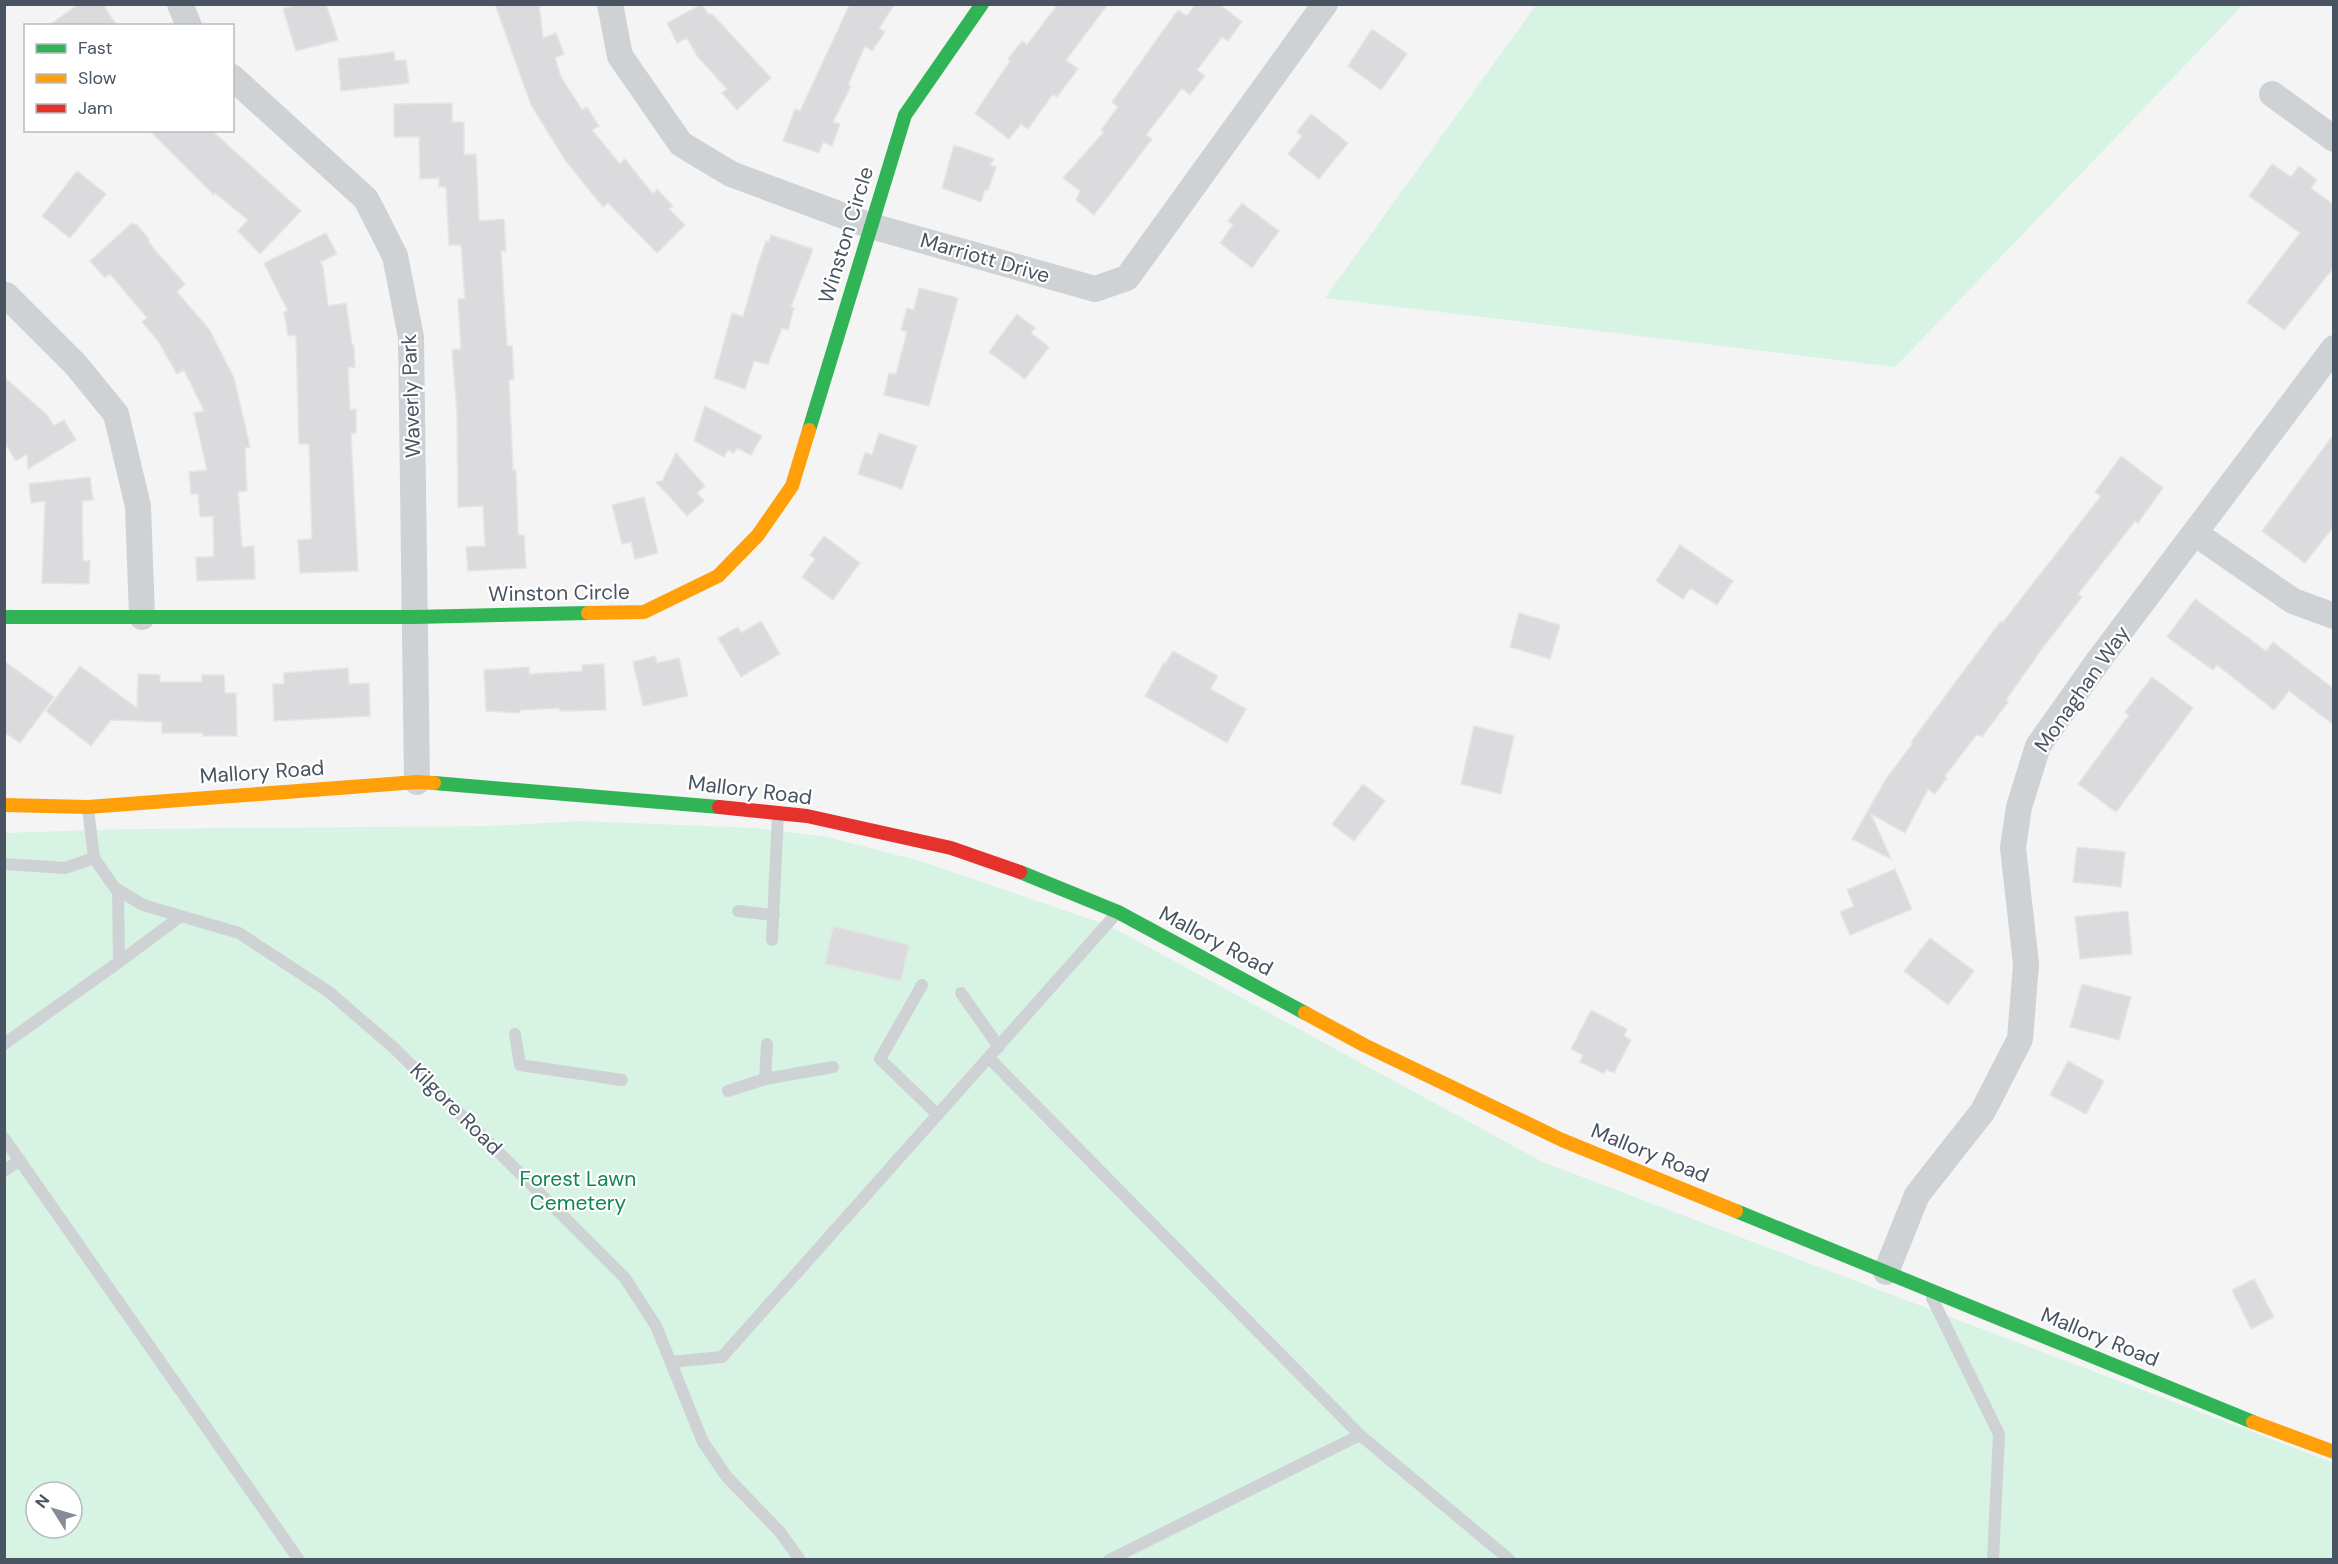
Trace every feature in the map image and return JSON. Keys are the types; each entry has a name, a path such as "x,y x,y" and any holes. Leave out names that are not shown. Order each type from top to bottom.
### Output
{"street":[{"path":"180,4 188,24"},
{"name":"Marriott Drive","path":"610,4 620,56 681,144 731,174 871,226 1095,289 1127,278 1325,4"},
{"name":"Winston Circle","path":"4,617 414,617 644,612 718,576 758,535 792,486 905,115 982,4"},
{"name":"Waverly Park","path":"234,79 366,199 395,256 411,337 417,782"},
{"path":"2272,94 2334,140"},
{"path":"6,295 76,365 116,414 138,506 142,617"},
{"name":"Monaghan Way","path":"1886,1272 1917,1195 1983,1111 2020,1039 2026,963 2013,848 2019,807 2038,746 2334,348"},
{"path":"2196,534 2293,600 2334,616"},
{"name":"Mallory Road","path":"4,805 88,807 417,782 668,801 807,816 951,849 1041,879 1118,912 1364,1045 1563,1140 2279,1433 2334,1452"}],"lane":[{"path":"4,864 65,868 94,858 88,807"},
{"path":"772,940 778,813"},
{"name":"Kilgore Road","path":"94,858 118,890 143,905 239,933 329,992 394,1048 625,1278 656,1326 703,1442 727,1477 780,1532 800,1560"},
{"path":"118,890 119,962"},
{"path":"738,911 774,915"},
{"path":"671,1362 722,1357 1118,912"},
{"path":"4,1044 181,916"},
{"path":"922,985 880,1059 938,1115"},
{"path":"962,993 999,1047"},
{"path":"515,1034 520,1065 622,1080"},
{"path":"765,1079 767,1044"},
{"path":"989,1058 1360,1435 1510,1560"},
{"path":"728,1091 765,1079 833,1067"},
{"path":"4,1138 298,1560"},
{"path":"4,1171 20,1160"},
{"path":"1928,1289 1999,1434 1993,1560"},
{"path":"1108,1560 1360,1435"}],"green space":[{"path":"1536,5 2243,5 1895,367 1325,298"},
{"name":"Forest Lawn Cemetery","path":"580,821 757,828 827,837 920,861 1110,926 1543,1162 2334,1463 2333,1560 5,1560 5,833 125,829 489,826"}],"building":[{"path":"79,4 103,4 116,24 51,24"},
{"path":"298,4 326,4 338,40 296,51 283,9"},
{"path":"495,4 539,4 543,38 556,33 564,54 555,58 561,77 582,110 587,107 599,126 592,130 620,164 625,159 653,194 657,189 673,206 669,209 685,225 657,253 608,203 603,207 565,160 531,105"},
{"path":"702,4 708,14 712,14 771,78 737,110 722,93 727,89 697,56 687,38 677,43 667,23"},
{"path":"850,4 895,4 879,28 885,32 872,51 865,46 848,85 851,86 833,122 840,124 832,146 823,142 819,153 783,141 795,109 800,111"},
{"path":"1058,4 1108,4 1066,60 1078,69 1057,97 1053,94 1028,129 1021,124 1009,139 975,113 1010,61 1008,59 1022,41 1027,45"},
{"path":"1196,4 1219,4 1242,22 1228,41 1222,37 1197,70 1205,76 1190,95 1182,88 1146,135 1152,139 1094,215 1076,200 1080,191 1063,178 1104,132 1101,130 1118,107 1112,102 1178,10 1187,16"},
{"path":"1372,29 1407,54 1381,90 1348,66"},
{"path":"394,52 395,61 406,60 409,83 341,91 338,59"},
{"path":"452,103 452,122 464,122 464,155 476,154 479,221 504,219 506,251 501,251 507,346 512,346 514,379 509,380 513,470 516,470 518,535 524,535 526,568 468,571 466,547 485,546 483,506 458,507 457,412 452,350 461,349 458,299 465,299 461,245 449,245 446,187 439,187 439,178 420,179 419,137 394,137 394,104"},
{"path":"1311,114 1348,143 1319,179 1288,154 1302,136 1297,132"},
{"path":"151,132 213,132 301,211 260,254 238,231 248,220 215,193 214,195"},
{"path":"954,145 994,159 990,165 996,167 981,202 942,188"},
{"path":"2272,164 2291,177 2299,166 2317,180 2311,188 2334,205 2334,267 2284,330 2247,302 2300,233 2249,196"},
{"path":"77,171 106,194 70,238 42,216"},
{"path":"1242,203 1279,231 1252,268 1220,243 1233,225 1228,221"},
{"path":"132,223 136,224 154,249 185,284 177,292 209,329 234,378 250,447 245,448 247,491 238,492 242,547 254,546 255,579 197,581 196,557 214,557 213,516 200,517 198,494 191,494 189,472 207,470 194,413 204,411 184,370 177,374 158,341 142,322 147,318 110,274 105,278 90,261"},
{"path":"326,233 337,254 320,262 323,267 328,306 346,303 352,345 354,345 355,367 348,368 350,410 356,409 356,433 351,434 358,571 300,573 298,540 312,539 309,444 299,444 296,335 288,336 284,312 288,311 264,263"},
{"path":"771,235 813,249 791,307 794,308 788,330 782,328 768,364 754,361 745,389 714,378 732,313 743,317 758,264 766,241 769,242"},
{"path":"919,288 958,298 929,406 884,395 889,373 896,374 907,332 901,330 907,308 914,310"},
{"path":"1017,314 1035,328 1031,333 1049,347 1025,379 989,352"},
{"path":"4,377 46,414 54,426 64,420 76,440 28,469 27,454 16,461 4,442"},
{"path":"705,406 762,436 751,455 737,448 734,453 728,450 724,457 694,441"},
{"path":"879,433 917,446 902,489 858,474 865,452 872,455"},
{"path":"2334,434 2334,526 2305,563 2262,531"},
{"path":"676,453 705,486 697,493 704,501 687,516 656,482 662,481"},
{"path":"2121,456 2163,488 2138,523 2135,521 2078,594 2082,597 2041,650 2006,700 2008,702 1982,737 1977,734 1945,776 1947,778 1935,794 1928,789 1905,833 1871,814 1891,859 1852,839 1886,779 1913,743 1911,742 2001,621 2003,622 2101,496 2095,492"},
{"path":"90,477 93,500 82,501 83,561 90,561 89,584 42,583 45,501 31,503 29,484"},
{"path":"644,497 658,553 635,559 631,542 622,544 612,505"},
{"path":"824,536 860,563 833,600 802,577 815,559 810,555"},
{"path":"1680,545 1733,581 1717,605 1690,588 1683,599 1656,581"},
{"path":"2195,599 2266,651 2273,642 2334,689 2334,725 2289,691 2274,710 2217,665 2213,670 2167,637"},
{"path":"1519,613 1560,625 1550,659 1510,647"},
{"path":"761,621 780,654 741,677 718,638 738,627 741,633"},
{"path":"1173,651 1218,676 1210,689 1246,709 1227,743 1145,696"},
{"path":"655,656 657,663 679,658 688,696 643,706 633,662"},
{"path":"4,661 54,697 20,743 4,732"},
{"path":"604,664 606,710 560,711 560,708 520,710 520,713 486,711 484,670 529,667 529,674 582,671 582,665"},
{"path":"80,666 137,708 138,674 160,675 160,682 202,682 202,675 224,675 225,693 236,693 237,736 162,733 162,722 111,720 91,746 46,711"},
{"path":"348,668 349,684 369,683 370,716 274,721 273,684 284,684 284,673"},
{"path":"2152,677 2193,708 2116,812 2078,784 2129,715 2125,712"},
{"path":"1474,726 1514,736 1501,794 1461,784"},
{"path":"1363,784 1385,801 1354,841 1332,824"},
{"path":"2077,847 2125,852 2121,887 2073,882"},
{"path":"1895,869 1912,909 1850,935 1840,912 1854,906 1847,890"},
{"path":"2128,911 2132,954 2080,959 2075,917"},
{"path":"833,926 909,945 901,981 825,964"},
{"path":"1930,938 1974,971 1948,1005 1904,971"},
{"path":"2082,984 2131,997 2119,1040 2070,1027"},
{"path":"1591,1010 1627,1029 1624,1036 1631,1040 1614,1073 1606,1069 1604,1074 1580,1062 1583,1055 1571,1049"},
{"path":"2068,1061 2104,1081 2086,1114 2050,1095"},
{"path":"2254,1279 2274,1317 2251,1329 2232,1290"}],"traffic: fast":[{"path":"809,430 905,115 982,4"},
{"path":"4,617 414,617 588,613"},
{"path":"434,783 719,807"},
{"path":"1020,872 1118,912 1305,1013"},
{"path":"1736,1211 2253,1422"}],"traffic: slow":[{"path":"588,613 644,612 718,576 758,535 792,486 809,430"},
{"path":"4,805 88,807 417,782 434,783"},
{"path":"1305,1013 1364,1045 1562,1140 1736,1211"},
{"path":"2253,1422 2334,1452"}],"traffic: jam":[{"path":"719,807 807,816 951,848 1020,872"}]}
